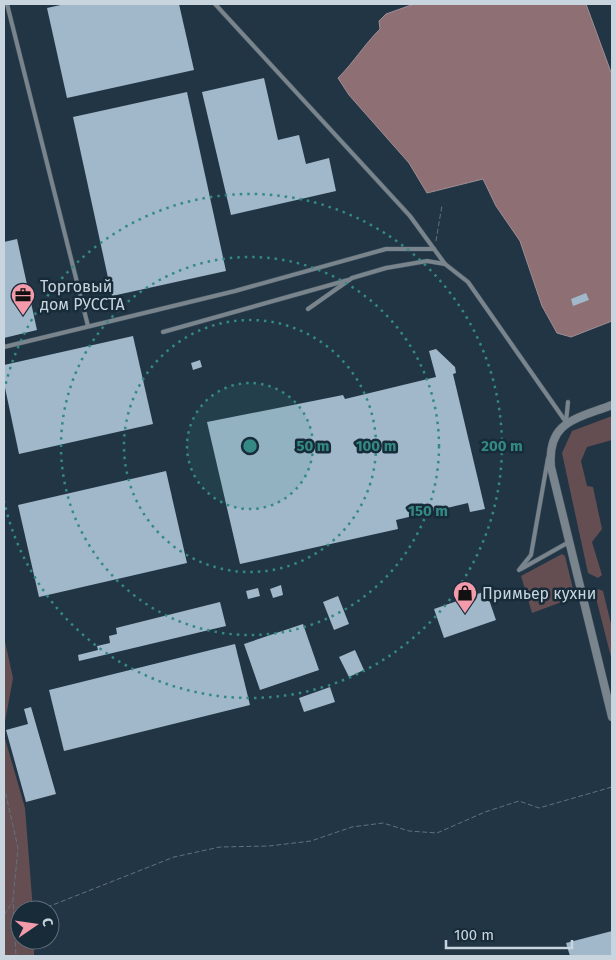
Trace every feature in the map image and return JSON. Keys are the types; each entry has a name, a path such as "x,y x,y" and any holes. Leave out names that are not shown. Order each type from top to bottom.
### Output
{"street":[{"path":"612,405 566,422 554,436 550,449 551,467 580,588 610,696 612,717"}],"lane":[{"path":"7,4 88,326"},
{"path":"215,4 410,216 445,264 468,282 566,422"},
{"path":"4,348 235,291 386,249 434,249"},
{"path":"163,332 386,268 427,261 445,264"},
{"path":"308,309 352,278"},
{"path":"566,422 568,402"},
{"path":"550,449 531,555 519,570 569,542"}],"path":[{"path":"434,249 442,205"},
{"path":"4,786 18,848 13,900"},
{"path":"60,902 174,857 220,847 269,846 311,841 352,827 383,823 409,831 437,833 485,812 519,801 539,808 612,787"}],"shaded area":[{"path":"414,4 586,4 612,75 612,321 571,337 557,333 542,306 520,241 496,206 483,179 427,193 409,163 349,95 338,78 380,29 379,21 386,14"},
{"path":"612,416 612,440 587,447 581,461 587,486 593,487 602,529 592,542 602,575 598,578 588,573 562,453 572,431"},
{"path":"562,554 565,556 575,597 532,613 521,576"},
{"path":"598,589 603,591 612,628 612,661 595,594"},
{"path":"4,637 13,678 4,727"},
{"path":"4,735 25,808 32,900 10,900 10,950 34,950 34,956 4,956"}],"building":[{"path":"65,4 179,4 194,70 67,98 47,8"},
{"path":"264,78 278,140 299,135 306,164 329,158 336,191 231,215 202,92"},
{"path":"187,92 226,271 112,296 73,117"},
{"path":"17,239 37,330 4,338 4,242"},
{"path":"586,293 589,300 573,306 571,299"},
{"path":"133,336 153,424 19,454 4,383 4,365"},
{"path":"436,349 455,367 456,373 453,374 485,509 470,512 468,503 396,520 398,529 240,564 207,422 343,395 345,399 436,377 429,351"},
{"path":"200,360 202,367 193,370 191,363"},
{"path":"166,471 187,563 39,597 18,505"},
{"path":"281,585 283,595 273,598 270,589"},
{"path":"258,588 260,596 248,599 246,591"},
{"name":"Примьер кухни","path":"486,591 496,620 444,638 434,609"},
{"path":"338,596 349,624 334,630 323,602"},
{"path":"220,602 226,626 79,661 78,655 98,650 97,646 110,643 109,636 117,634 116,628"},
{"path":"303,624 319,670 260,690 244,644"},
{"path":"235,644 250,705 64,751 49,690"},
{"path":"355,650 364,670 349,677 339,657"},
{"path":"330,687 335,702 304,712 299,698"},
{"path":"31,707 56,794 26,802 6,730 28,724 24,709"},
{"path":"612,931 612,956 570,956 566,943"}],"place":[{"name":"Торговый дом РУССТА","path":"23,316"},
{"name":"Примьер кухни","path":"465,614"}]}
